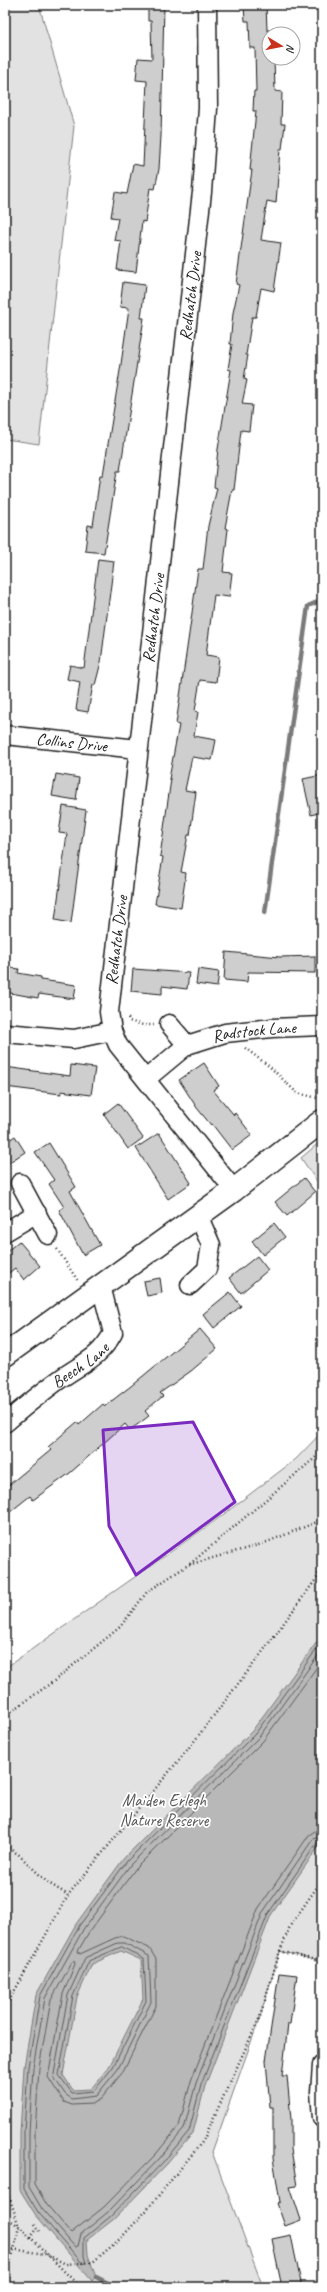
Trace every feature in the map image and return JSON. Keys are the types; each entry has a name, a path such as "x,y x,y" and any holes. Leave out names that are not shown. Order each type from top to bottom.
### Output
{"street":[{"name":"Redhatch Drive","path":"207,5 208,101 202,192 108,1012 112,1031 118,1045 234,1190"},
{"name":"Collins Drive","path":"5,735 138,749"},
{"path":"169,1024 187,1045"},
{"name":"Radstock Lane","path":"146,1079 187,1045 226,1033 272,1028 322,1026"},
{"path":"5,1033 74,1039 112,1031"},
{"path":"5,1355 234,1190 322,1121"},
{"path":"20,1183 48,1235"},
{"path":"5,1232 36,1213"},
{"path":"190,1285 207,1269 211,1245 198,1215"},
{"name":"Beech Lane","path":"5,1423 63,1377 96,1357 106,1346 113,1333 94,1290"},
{"path":"322,2065 320,2092 322,2118"}],"path":[{"path":"126,1014 129,1021 143,1025 169,1024"},
{"path":"239,1043 270,1067 297,1093 322,1099"},
{"path":"48,1235 94,1290"},
{"path":"5,1716 54,1681 120,1627 147,1592 188,1565 322,1452"},
{"path":"188,1565 262,1544 322,1520"},
{"path":"5,2012 5,2008 68,1895 192,1744 258,1658 317,1578 322,1561"},
{"path":"5,1846 18,1854 46,1882 68,1895"},
{"path":"5,2248 45,2254 66,2264 93,2262 120,2239 146,2212 203,2141 260,2017 280,1951 290,1926 322,1880"},
{"path":"280,1951 322,1962"},
{"path":"5,2185 19,2226 14,2250 5,2267"},
{"path":"5,2217 19,2226 45,2254 80,2287"},
{"path":"35,2224 40,2231"},
{"path":"30,2237 37,2228"}],"highlighted area":[{"path":"193,1422 235,1502 136,1575 109,1526 103,1430"}],"green space":[{"path":"5,5 39,5 74,126 39,444 5,439"},
{"path":"322,1140 322,1189 301,1158"},
{"name":"Maiden Erlegh Nature Reserve","path":"322,1432 322,1962 280,1951 260,2017 212,2152 263,2287 5,2287 5,1668 216,1520 296,1459"}],"water":[{"path":"322,1635 322,1842 271,1915 205,2086 193,2133 167,2164 114,2219 87,2240 88,2255 96,2277 92,2281 35,2214 20,2190 20,2132 24,2067 36,1995 76,1924 124,1858 252,1731","holes":["121,1951 141,1960 143,1999 110,2065 91,2089 73,2090 63,2075 77,1997 92,1964"]}],"building":[{"path":"148,5 164,5 161,136 159,169 155,189 150,188 145,222 142,221 136,272 117,270 121,241 114,240 118,218 111,217 115,192 127,194 133,164 143,166 147,81 136,80 138,58 152,59 151,21 148,21"},
{"path":"266,5 267,26 261,26 261,66 274,66 275,91 282,92 281,124 285,124 282,149 280,149 276,203 267,201 261,240 281,243 274,291 261,288 256,317 252,317 246,355 248,355 244,379 247,380 242,404 252,405 249,431 241,430 234,490 232,490 225,528 228,529 223,572 232,573 229,597 214,595 206,655 219,657 216,682 200,680 195,711 198,712 194,736 216,740 212,760 192,757 185,790 196,792 190,835 188,835 181,872 186,873 181,908 155,904 163,857 160,856 171,779 169,779 179,725 176,724 198,569 203,569 208,526 217,488 214,487 218,449 231,370 228,369 232,344 230,344 233,313 239,285 236,284 252,170 250,170 256,111 253,111 254,91 256,91 255,48 250,48 249,21 245,21 244,6"},
{"path":"123,282 145,285 141,318 144,318 120,471 117,471 104,553 85,551 88,525 93,526 100,475 103,475 129,308 120,307"},
{"path":"98,559 114,561 101,662 95,685 93,685 88,712 76,710 80,682 67,679 70,665 84,668"},
{"path":"56,774 79,778 76,800 52,796"},
{"path":"322,775 322,812 311,815 303,779"},
{"path":"63,806 86,810 71,923 55,920 67,834 59,833"},
{"path":"226,952 280,957 315,956 315,973 248,972 247,982 224,980"},
{"path":"5,967 19,969 18,973 41,977 41,980 76,985 74,999 39,994 38,998 5,992"},
{"path":"133,969 189,973 187,989 162,986 162,994 131,991"},
{"path":"198,969 219,972 217,987 196,984"},
{"path":"204,1063 219,1086 213,1090 234,1115 235,1113 252,1135 232,1150 212,1124 211,1125 197,1108 179,1080"},
{"path":"71,1065 95,1068 91,1095 61,1091 61,1094 5,1087 5,1067 70,1076"},
{"path":"118,1103 143,1138 128,1149 104,1114"},
{"path":"159,1133 191,1183 168,1199 136,1148"},
{"path":"15,1136 25,1152 5,1165 5,1143"},
{"path":"49,1143 76,1187 70,1191 100,1245 83,1255 59,1210 64,1207 49,1184 54,1180 35,1152"},
{"path":"304,1178 315,1192 287,1216 275,1202"},
{"path":"274,1223 285,1237 263,1255 252,1241"},
{"path":"19,1241 40,1266 24,1280 15,1268 5,1276 5,1253"},
{"path":"257,1256 268,1270 241,1293 229,1278"},
{"path":"160,1278 162,1293 147,1296 144,1281"},
{"path":"230,1292 241,1306 214,1328 203,1314"},
{"path":"200,1329 217,1349 191,1371 160,1393 163,1396 145,1411 149,1416 130,1430 125,1424 70,1473 33,1500 30,1496 5,1516 5,1488 51,1450 48,1447 77,1422 79,1425 103,1404 105,1406"},
{"path":"279,1973 297,1975 290,2024 288,2024 282,2076 287,2076 291,2119 291,2149 297,2186 290,2187 301,2220 285,2226 277,2203 280,2202 273,2158 273,2107 270,2107 266,2061"},
{"path":"291,2235 302,2287 282,2287 276,2259 272,2239"}],"waterway":[{"path":"265,913 308,606 322,600"},
{"path":"96,2277 116,2287"}]}
